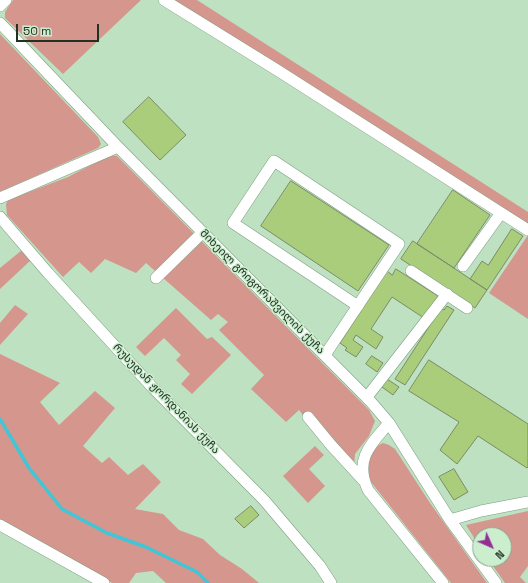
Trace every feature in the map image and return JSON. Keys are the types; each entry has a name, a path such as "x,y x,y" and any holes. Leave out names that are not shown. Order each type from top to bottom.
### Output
{"street":[{"path":"0,6 6,0"},
{"path":"164,0 278,70 528,230"},
{"name":"მიხეილ გრიგორაშვილის ქუჩა","path":"0,23 118,147 367,398 389,423 450,520 496,583"},
{"path":"0,198 118,147"},
{"path":"325,355 358,306 399,244 274,161 232,222 358,306"},
{"path":"463,266 501,213"},
{"name":"რუსუდან ჟორდანიას ქუჩა","path":"0,217 48,273 153,388 264,500 320,566 331,583"},
{"path":"156,278 203,232"},
{"path":"411,270 467,308"},
{"path":"367,398 447,294"},
{"path":"308,417 363,480 368,490 443,583"},
{"path":"363,480 362,467 369,447 389,423"},
{"path":"450,520 481,511 528,502"},
{"path":"0,525 104,583"}],"shaded area":[{"path":"13,0 141,0 63,74 5,18 5,12"},
{"path":"173,0 197,0 528,212 528,224"},
{"path":"0,34 98,137 101,144 98,148 0,192"},
{"path":"110,155 117,156 369,410 375,421 369,436 355,454 353,478 299,410 286,422 251,389 264,375 219,330 228,322 218,314 211,320 146,263 136,273 105,259 91,273 79,262 63,277 7,215 6,204 8,200 68,177"},
{"path":"528,235 528,319 489,293"},
{"path":"22,250 31,260 0,289 0,268"},
{"path":"15,305 28,314 0,345 0,323"},
{"path":"176,308 207,339 212,337 231,355 192,394 181,384 190,374 176,360 181,355 164,338 145,356 136,347"},
{"path":"0,354 60,383 40,402 59,425 95,391 115,408 83,446 102,463 109,457 128,475 143,464 161,482 135,509 163,514 179,530 203,539 220,555 242,569 259,583 166,583 153,571 136,573 129,583 112,583 0,520"},
{"path":"383,443 395,449 430,503 472,562 472,567 476,567 487,583 451,583 371,482 367,470 368,462 371,454 379,445"},
{"path":"315,446 324,455 309,469 325,486 308,503 283,476"},
{"path":"528,511 528,566 520,577 526,583 505,583 494,567 512,567 512,527 472,527 472,534 466,525"}],"building":[{"path":"149,97 186,135 160,160 123,122"},
{"path":"291,181 389,245 358,291 261,226"},
{"path":"453,190 490,215 454,268 417,244"},
{"path":"512,229 523,236 487,290 470,279 482,261 488,265"},
{"path":"413,241 487,290 475,308 401,259"},
{"path":"396,269 438,296 424,318 392,297 371,329 383,337 376,349 356,335 353,340 363,347 356,357 345,350 347,348 340,343 387,271 392,275"},
{"path":"439,306 444,310 447,306 454,310 405,385 395,379 432,322"},
{"path":"372,356 383,363 377,372 366,364"},
{"path":"429,360 528,424 527,468 478,436 457,464 440,450 459,422 409,391"},
{"path":"387,379 399,387 393,395 382,387"},
{"path":"454,469 468,492 454,500 439,477"},
{"path":"251,506 259,515 244,528 235,519"}],"waterway":[{"path":"0,419 29,468 62,509 107,533 146,547 197,572 208,583"}]}
